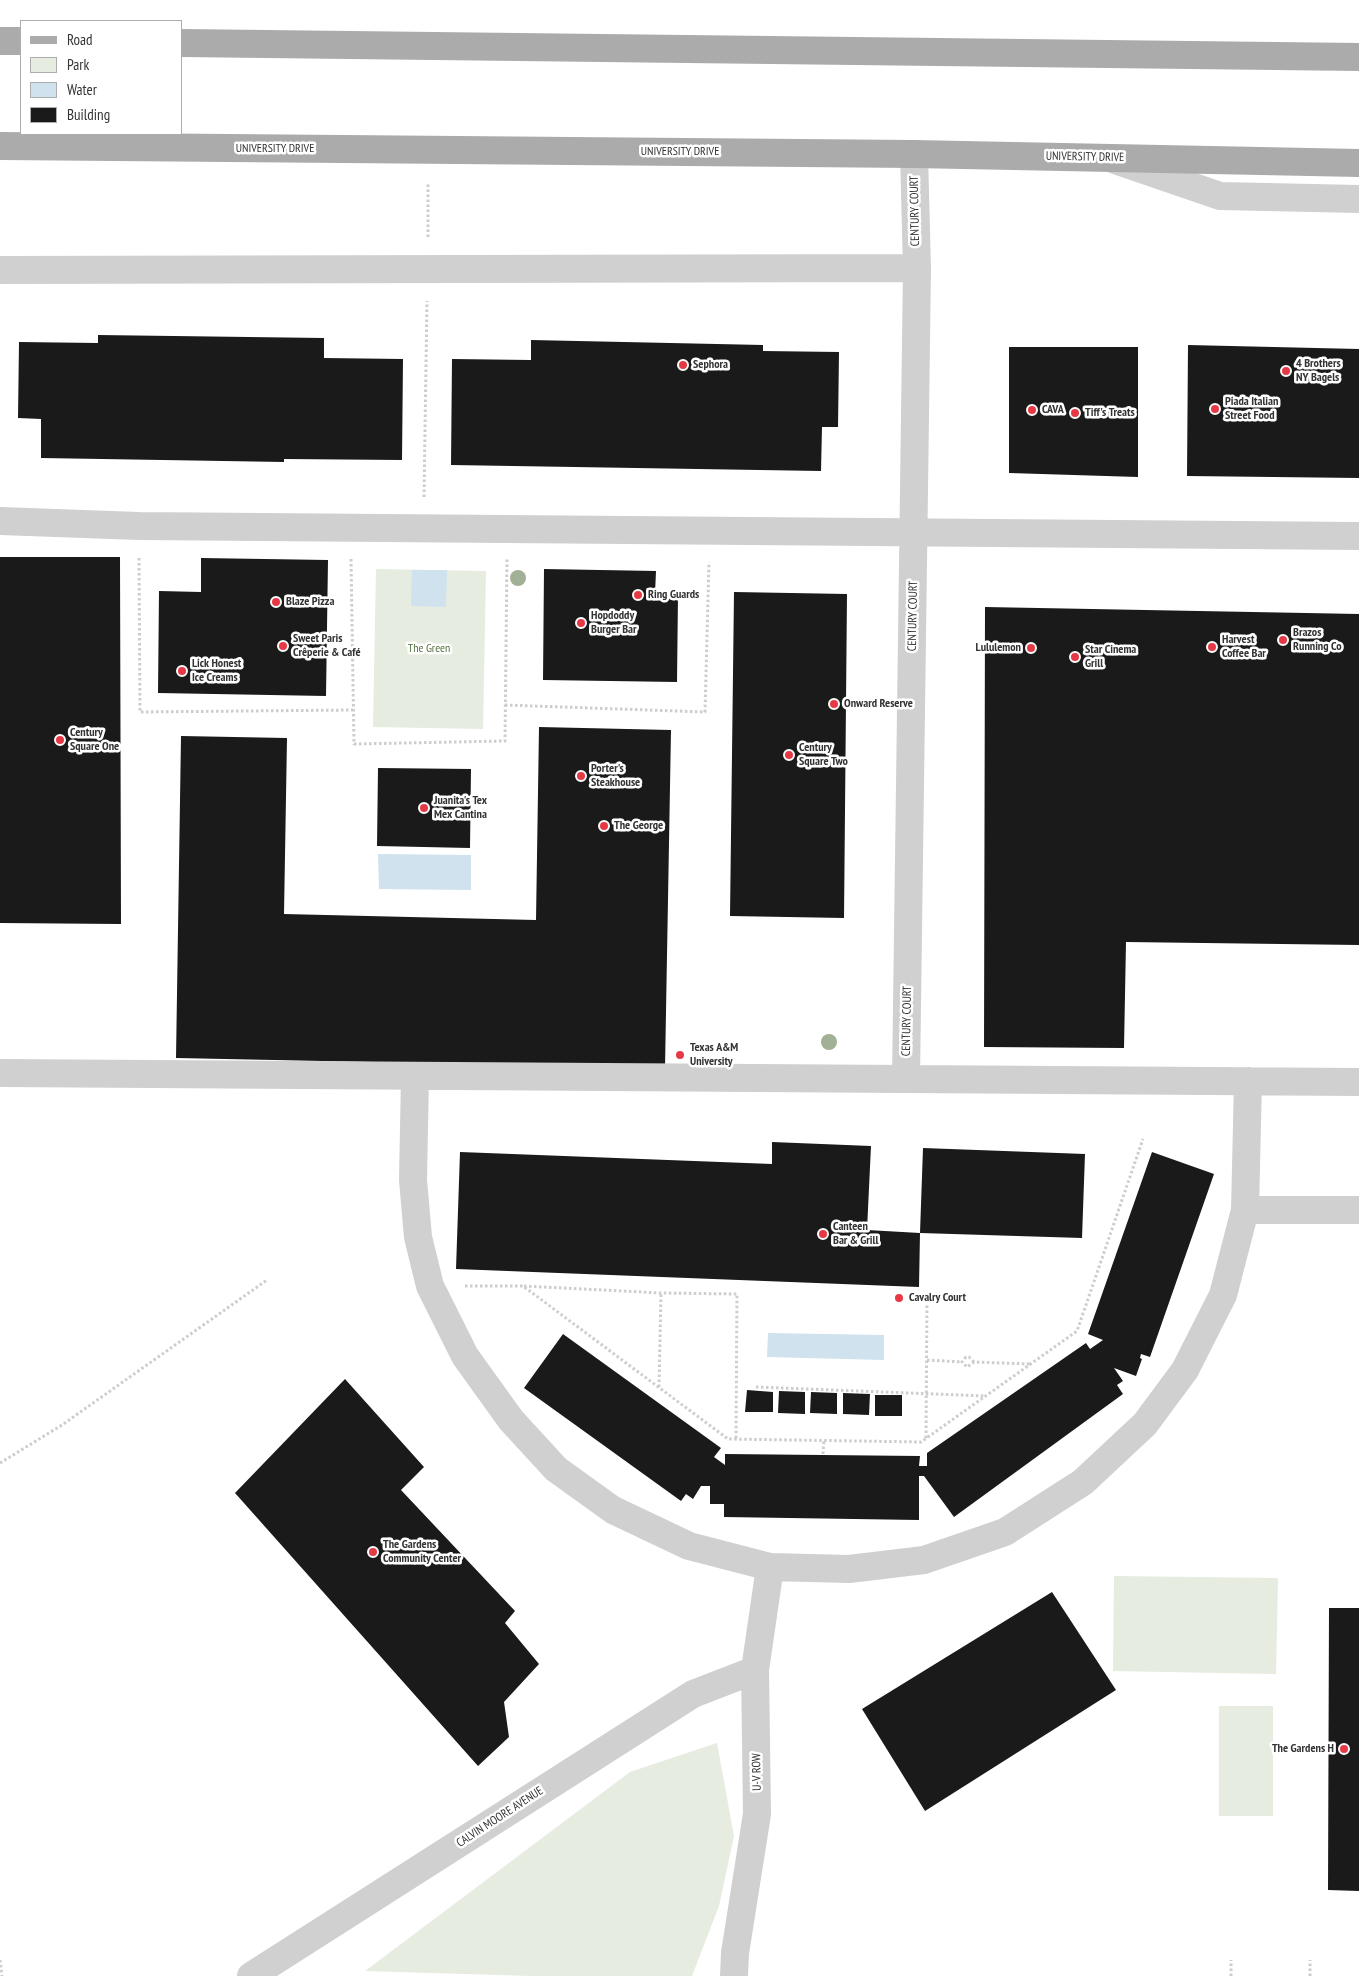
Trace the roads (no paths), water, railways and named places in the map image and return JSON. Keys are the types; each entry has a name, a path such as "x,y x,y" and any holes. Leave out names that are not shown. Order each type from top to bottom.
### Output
{"main road":[{"path":"0,41 20,41"},
{"path":"182,43 1359,58"},
{"name":"UNIVERSITY DRIVE","path":"0,146 914,154 1359,163"}],"lane":[{"name":"CENTURY COURT","path":"906,1079 914,532 916,268 914,154"},
{"path":"1107,157 1220,196 1359,199"},
{"path":"0,270 916,268"},
{"path":"0,521 139,526 1359,536"},
{"path":"0,1073 1359,1082"},
{"path":"415,1076 413,1180 418,1237 430,1286 465,1356 511,1420 556,1468 613,1510 689,1546 770,1567 850,1569 924,1560 1005,1532 1083,1482 1145,1424 1185,1370 1223,1295 1245,1210 1248,1081"},
{"path":"1245,1210 1359,1210"},
{"name":"U-V ROW","path":"734,1976 735,1953 757,1814 756,1670 770,1567"},
{"name":"CALVIN MOORE AVENUE","path":"251,1976 693,1694 756,1670"}],"water":[{"path":"412,570 447,570 446,607 411,606"},
{"path":"378,854 471,855 471,890 379,889"},
{"path":"768,1333 884,1335 884,1360 767,1357"}],"place":[{"name":"Sephora","path":"683,365"},
{"name":"4 Brothers NY Bagels","path":"1286,371"},
{"name":"Piada Italian Street Food","path":"1215,409"},
{"name":"CAVA","path":"1032,410"},
{"name":"Tiff's Treats","path":"1075,413"},
{"name":"Ring Guards","path":"638,595"},
{"name":"Blaze Pizza","path":"276,602"},
{"name":"Hopdoddy Burger Bar","path":"581,623"},
{"name":"Brazos Running Co","path":"1283,640"},
{"name":"Sweet Paris Crêperie & Café","path":"283,646"},
{"name":"Harvest Coffee Bar","path":"1212,647"},
{"name":"Lululemon","path":"1031,648"},
{"name":"Star Cinema Grill","path":"1075,657"},
{"name":"Lick Honest Ice Creams","path":"182,671"},
{"name":"Onward Reserve","path":"834,704"},
{"name":"Century Square One","path":"60,740"},
{"name":"Century Square Two","path":"789,755"},
{"name":"Porter's Steakhouse","path":"581,776"},
{"name":"Juanita's Tex Mex Cantina","path":"424,808"},
{"name":"The George","path":"604,826"},
{"name":"Texas A&M University","path":"680,1055"},
{"name":"Canteen Bar & Grill","path":"823,1234"},
{"name":"Cavalry Court","path":"899,1298"},
{"name":"The Gardens Community Center","path":"373,1552"},
{"name":"The Gardens H","path":"1344,1749"}],"park label":[{"name":"The Green","path":"429,649"}]}
